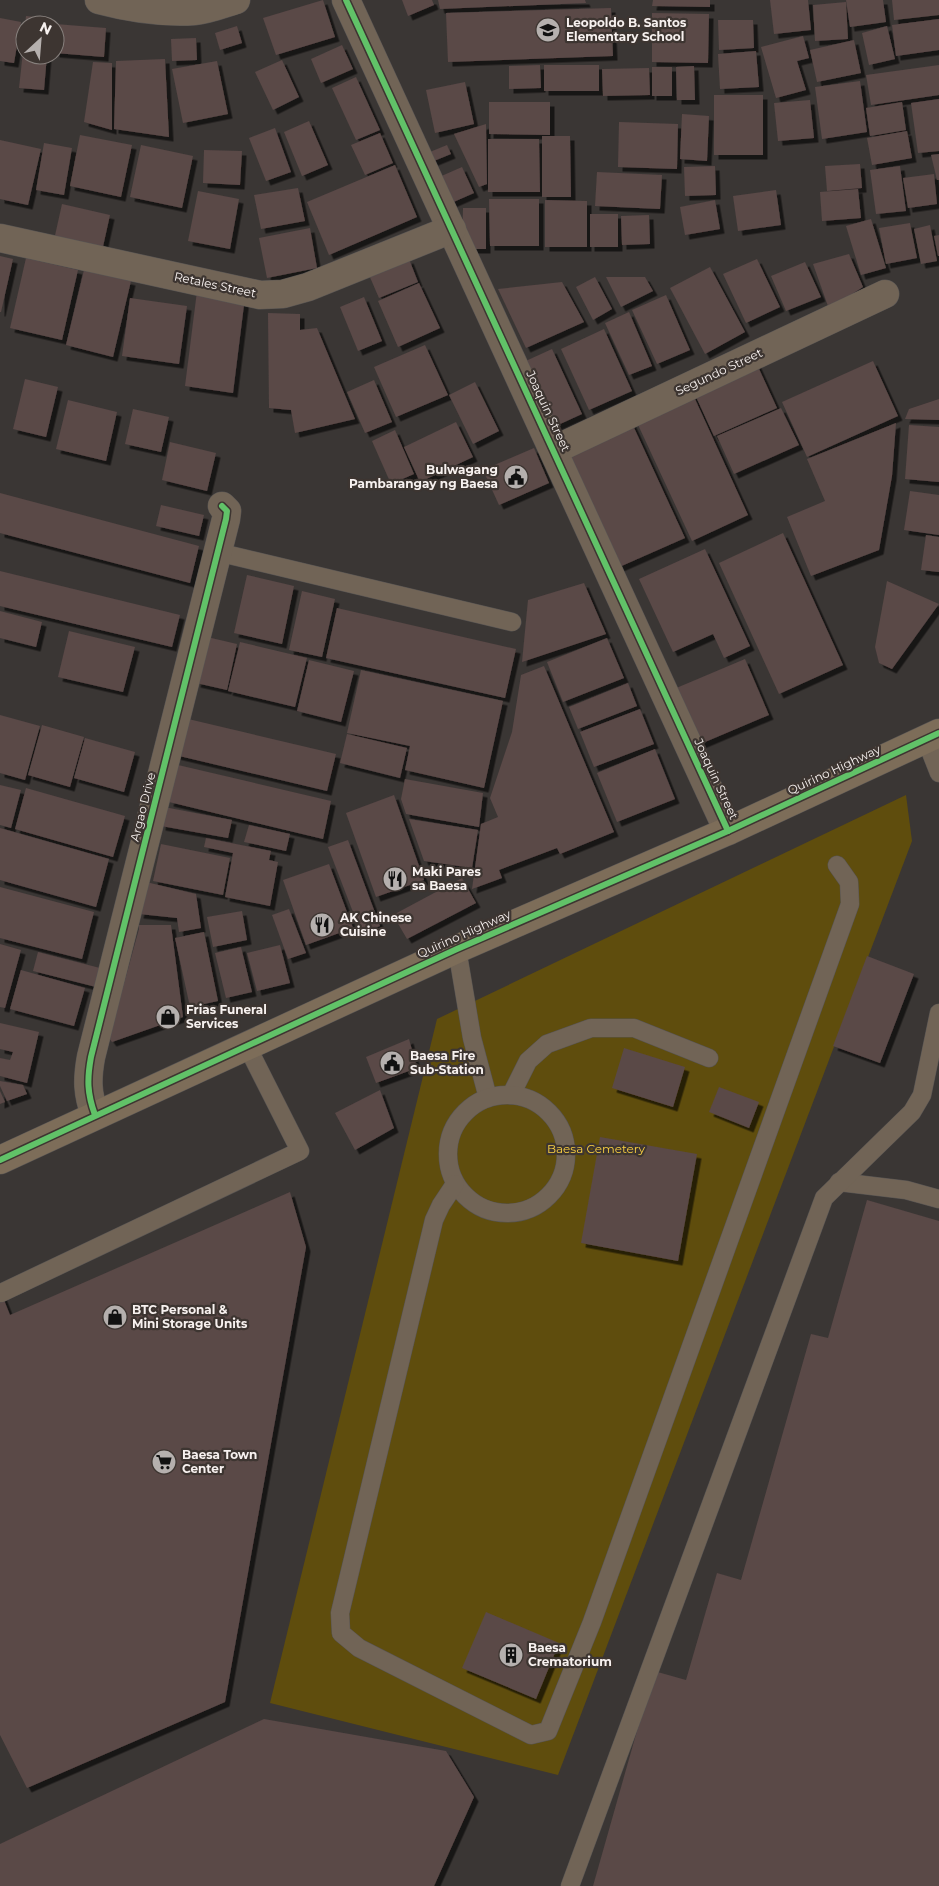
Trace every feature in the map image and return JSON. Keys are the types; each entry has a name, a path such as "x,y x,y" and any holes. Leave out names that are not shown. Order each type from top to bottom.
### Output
{"main road":[{"name":"Quirino Highway","path":"0,1160 457,949 728,831 932,736"}],"street":[{"path":"99,0 154,9 196,11 236,0"},
{"name":"Joaquin Street","path":"346,0 728,831"},
{"name":"Retales Street","path":"0,238 260,295 283,294 308,288 452,229"},
{"name":"Segundo Street","path":"554,450 885,294"},
{"name":"Argao Drive","path":"95,1115 90,1102 87,1080 91,1057 174,760 227,511 222,506"}],"lane":[{"path":"217,552 512,622"},
{"path":"932,736 939,773"},
{"path":"455,1184 441,1205 434,1220 340,1613 341,1633 359,1648 531,1735 548,1731 592,1622 850,904 849,882 837,865"},
{"path":"457,949 472,1038 488,1098"},
{"path":"570,1886 824,1198 912,1112 922,1095 939,1013"},
{"path":"511,1095 528,1061 547,1044 592,1028 634,1028 709,1058"},
{"path":"1,1293 300,1151 247,1046"},
{"path":"511,1095 540,1104 561,1128 568,1158 558,1187 536,1207 506,1214 477,1205 455,1184 448,1164 449,1143 456,1124 470,1109 488,1098 511,1095"},
{"path":"839,1182 906,1190 939,1199"}],"green space":[{"name":"Baesa Cemetery","path":"906,795 912,841 558,1775 270,1703 437,1019"}],"building":[{"path":"323,0 335,37 276,55 263,18"},
{"path":"402,0 432,0 434,5 408,16"},
{"path":"438,0 585,0 586,3 440,9"},
{"path":"653,0 710,0 710,7 652,6"},
{"path":"770,0 808,0 811,30 774,34"},
{"path":"846,0 883,0 886,22 850,27"},
{"path":"892,0 939,0 939,15 894,20"},
{"path":"846,2 848,39 815,41 813,5"},
{"path":"611,8 613,56 448,62 446,13"},
{"path":"652,13 709,14 708,63 652,62"},
{"path":"0,18 15,21 15,57 14,63 0,61"},
{"path":"939,19 939,50 896,56 892,25"},
{"path":"718,20 753,20 754,48 719,50"},
{"path":"65,25 106,28 104,57 65,54"},
{"path":"237,26 242,43 220,50 215,33"},
{"path":"887,26 895,59 869,65 862,33"},
{"path":"803,36 809,58 797,61 806,90 776,98 761,47"},
{"path":"196,38 197,60 172,61 171,39"},
{"path":"854,40 861,73 817,82 810,50"},
{"path":"342,45 353,69 321,83 311,59"},
{"path":"756,51 759,87 720,89 718,54"},
{"path":"165,59 169,137 114,129 116,61"},
{"path":"282,60 299,97 273,110 255,72"},
{"path":"217,61 228,114 183,123 172,69"},
{"path":"93,62 112,63 112,130 84,122"},
{"path":"22,65 46,65 44,90 19,88"},
{"path":"540,65 541,88 509,89 509,66"},
{"path":"544,65 599,65 599,91 544,91"},
{"path":"939,65 939,95 871,105 866,75"},
{"path":"694,66 695,100 677,100 676,67"},
{"path":"652,67 672,67 672,96 652,96"},
{"path":"649,68 650,95 603,96 602,69"},
{"path":"356,77 380,130 356,140 332,88"},
{"path":"860,81 867,132 822,139 815,87"},
{"path":"465,82 474,124 435,133 426,90"},
{"path":"714,95 763,95 763,155 714,155"},
{"path":"939,99 939,151 918,153 911,103"},
{"path":"810,100 814,138 778,141 774,103"},
{"path":"489,102 550,102 550,135 489,134"},
{"path":"902,102 906,130 870,136 866,108"},
{"path":"682,114 709,116 707,161 680,159"},
{"path":"309,121 328,165 302,176 284,132"},
{"path":"619,122 678,124 677,169 618,167"},
{"path":"486,124 487,184 479,187 454,134"},
{"path":"275,128 291,172 266,181 249,138"},
{"path":"907,131 912,158 872,165 867,138"},
{"path":"380,133 393,163 365,175 351,145"},
{"path":"80,135 132,145 121,197 70,186"},
{"path":"542,136 570,136 571,197 542,197"},
{"path":"488,139 539,139 540,192 488,192"},
{"path":"0,140 41,149 28,205 0,199"},
{"path":"44,143 72,148 64,195 36,190"},
{"path":"141,145 193,156 182,208 130,197"},
{"path":"447,145 451,154 429,163 425,154"},
{"path":"204,150 242,151 240,185 203,183"},
{"path":"939,154 939,180 937,180 931,155"},
{"path":"860,164 862,188 827,191 825,166"},
{"path":"395,165 417,217 329,255 307,202"},
{"path":"715,166 716,195 685,196 684,167"},
{"path":"900,166 906,211 876,214 870,170"},
{"path":"462,167 474,193 449,204 437,178"},
{"path":"597,172 662,175 660,209 595,206"},
{"path":"934,174 937,204 908,208 903,178"},
{"path":"298,188 305,221 261,229 254,195"},
{"path":"858,189 861,218 822,221 820,192"},
{"path":"776,190 781,225 738,231 733,196"},
{"path":"198,191 239,199 230,249 188,241"},
{"path":"489,199 539,199 539,246 490,246"},
{"path":"545,200 587,201 587,247 545,247"},
{"path":"715,200 720,229 685,235 680,207"},
{"path":"62,204 110,215 102,251 54,240"},
{"path":"463,208 486,208 486,249 462,249"},
{"path":"590,214 618,214 618,247 590,247"},
{"path":"649,215 650,244 622,245 621,216"},
{"path":"871,219 886,268 861,275 846,226"},
{"path":"910,223 917,258 886,264 879,228"},
{"path":"930,225 937,261 921,264 914,229"},
{"path":"310,228 317,268 267,278 259,238"},
{"path":"939,235 939,256 938,256 934,236"},
{"path":"849,254 863,287 829,309 813,264"},
{"path":"0,256 13,259 1,312 0,312"},
{"path":"26,258 78,270 62,340 10,328"},
{"path":"409,259 418,282 379,298 369,275"},
{"path":"757,259 780,307 746,323 723,274"},
{"path":"805,262 821,297 786,311 771,276"},
{"path":"710,267 745,332 705,354 670,288"},
{"path":"84,270 131,281 113,357 66,345"},
{"path":"595,277 612,309 593,320 576,287"},
{"path":"606,277 645,277 653,291 621,307"},
{"path":"562,282 584,322 526,348 498,289"},
{"path":"419,283 440,328 398,347 378,301"},
{"path":"197,291 245,297 233,393 185,386"},
{"path":"666,295 690,350 657,364 632,310"},
{"path":"364,297 382,341 358,351 340,307"},
{"path":"130,298 187,306 179,364 122,356"},
{"path":"629,312 652,366 629,375 605,323"},
{"path":"268,313 300,314 300,330 317,328 355,419 295,433 291,410 269,408"},
{"path":"604,329 632,391 589,410 561,349"},
{"path":"425,345 448,395 396,417 374,367"},
{"path":"552,349 582,414 547,430 517,365"},
{"path":"755,360 777,408 714,436 692,388"},
{"path":"873,361 898,416 807,457 782,402"},
{"path":"25,379 58,387 46,437 13,429"},
{"path":"374,380 392,422 365,433 347,392"},
{"path":"475,382 499,431 473,444 449,395"},
{"path":"690,388 748,515 692,541 633,414"},
{"path":"939,399 939,420 905,419 909,409"},
{"path":"68,400 117,412 106,461 56,449"},
{"path":"781,408 799,445 734,474 717,436"},
{"path":"133,409 169,417 161,452 125,444"},
{"path":"630,419 685,538 617,568 562,450"},
{"path":"456,422 473,457 420,482 404,447"},
{"path":"896,423 892,476 879,550 811,576 787,517 825,501 807,459"},
{"path":"909,425 939,427 939,482 905,479"},
{"path":"395,430 414,474 391,484 372,441"},
{"path":"170,442 216,453 207,491 162,480"},
{"name":"Bulwagang Pambarangay ng Baesa","path":"534,448 549,483 499,505 483,470"},
{"path":"910,491 939,495 939,535 904,530"},
{"path":"0,493 199,546 190,583 0,533"},
{"path":"161,505 204,515 199,536 156,526"},
{"path":"783,533 843,665 779,694 719,563"},
{"path":"926,535 939,537 939,572 921,570"},
{"path":"705,549 750,646 724,658 713,634 673,652 639,579"},
{"path":"0,571 180,615 172,647 0,606"},
{"path":"247,575 294,586 282,644 234,633"},
{"path":"887,581 939,604 892,669 879,663 875,647"},
{"path":"584,583 606,634 522,662 528,600"},
{"path":"302,591 335,599 322,657 289,650"},
{"path":"337,608 516,649 505,698 326,658"},
{"path":"0,611 42,622 36,647 0,638"},
{"path":"69,631 135,647 123,692 58,677"},
{"path":"207,637 237,644 227,690 196,683"},
{"path":"607,638 624,678 563,702 547,662"},
{"path":"240,642 307,658 295,707 228,691"},
{"path":"745,659 769,715 698,745 674,689"},
{"path":"309,660 354,671 341,722 297,711"},
{"path":"544,666 614,832 560,854 557,848 499,870 502,878 472,889 481,824 498,817 490,798 512,732 521,675"},
{"path":"361,670 503,701 484,788 405,770 410,746 347,733"},
{"path":"628,683 637,706 578,729 569,707"},
{"path":"640,709 654,744 594,767 580,732"},
{"path":"0,715 40,726 25,780 0,773"},
{"path":"184,718 336,754 327,791 175,755"},
{"path":"42,725 84,737 70,787 28,775"},
{"path":"347,734 407,748 400,778 340,763"},
{"path":"85,738 135,752 124,792 74,778"},
{"path":"655,749 675,799 617,822 597,773"},
{"path":"178,765 331,801 323,839 169,802"},
{"path":"405,779 483,793 479,827 406,814 401,799"},
{"path":"0,785 21,790 11,828 0,825"},
{"path":"26,788 125,816 113,857 15,829"},
{"path":"394,795 424,880 376,897 346,813"},
{"path":"164,807 232,820 228,838 161,826"},
{"path":"409,819 478,830 472,868 424,861"},
{"path":"249,825 290,834 286,851 244,842"},
{"path":"0,828 109,859 96,907 0,880"},
{"path":"206,838 271,851 269,860 278,862 270,906 225,897 233,853 204,847"},
{"path":"348,840 380,926 361,933 328,847"},
{"path":"161,844 230,858 223,895 153,881"},
{"path":"329,864 353,928 306,945 283,880"},
{"path":"462,878 476,903 407,939 393,915"},
{"path":"146,882 196,894 201,928 179,932 177,918 139,914"},
{"path":"0,887 94,912 82,959 0,938"},
{"path":"289,909 306,953 288,959 272,915"},
{"path":"242,911 247,940 213,947 207,917"},
{"path":"139,925 171,925 183,1017 112,1042 109,1038"},
{"path":"204,932 218,1001 190,1007 175,938"},
{"path":"0,944 21,950 5,1008 0,1007"},
{"path":"280,945 290,983 257,991 247,953"},
{"path":"241,947 252,992 226,998 215,953"},
{"path":"38,952 100,968 96,987 33,971"},
{"path":"867,956 914,974 880,1063 833,1046"},
{"path":"21,970 85,988 74,1026 10,1009"},
{"path":"0,1023 39,1032 27,1083 0,1076 0,1058 10,1060 13,1052 0,1049"},
{"name":"Baesa Fire Sub-Station","path":"409,1039 417,1068 376,1083 366,1057"},
{"path":"624,1048 685,1067 673,1107 612,1088"},
{"path":"0,1081 23,1085 27,1094 7,1101 0,1086"},
{"path":"719,1087 759,1102 749,1128 709,1112"},
{"path":"380,1090 394,1128 355,1150 335,1113"},
{"path":"0,1091 5,1102 0,1104"},
{"path":"600,1137 697,1154 678,1261 581,1243"},
{"name":"Baesa Town Center","path":"290,1192 306,1247 225,1702 27,1788 0,1735 0,1290 10,1315"},
{"path":"867,1200 939,1221 939,1886 593,1886 654,1671 686,1680 717,1573 741,1580 811,1334 828,1338"},
{"name":"Baesa Crematorium","path":"486,1612 559,1643 536,1699 462,1668"},
{"path":"264,1719 446,1751 474,1797 434,1886 0,1886 0,1844"}],"cycle path":[{"path":"346,0 728,831"},
{"path":"95,1115 88,1086 91,1057 226,519 227,511 222,506"},
{"path":"0,1160 457,949 728,831 939,733"}],"place":[{"name":"Leopoldo B. Santos Elementary School","path":"548,30"},
{"name":"Bulwagang Pambarangay ng Baesa","path":"516,477"},
{"name":"Maki Pares sa Baesa","path":"395,879"},
{"name":"AK Chinese Cuisine","path":"322,925"},
{"name":"Frias Funeral Services","path":"168,1017"},
{"name":"Baesa Fire Sub-Station","path":"392,1063"},
{"name":"BTC Personal & Mini Storage Units","path":"115,1317"},
{"name":"Baesa Town Center","path":"164,1462"},
{"name":"Baesa Crematorium","path":"511,1655"}]}
